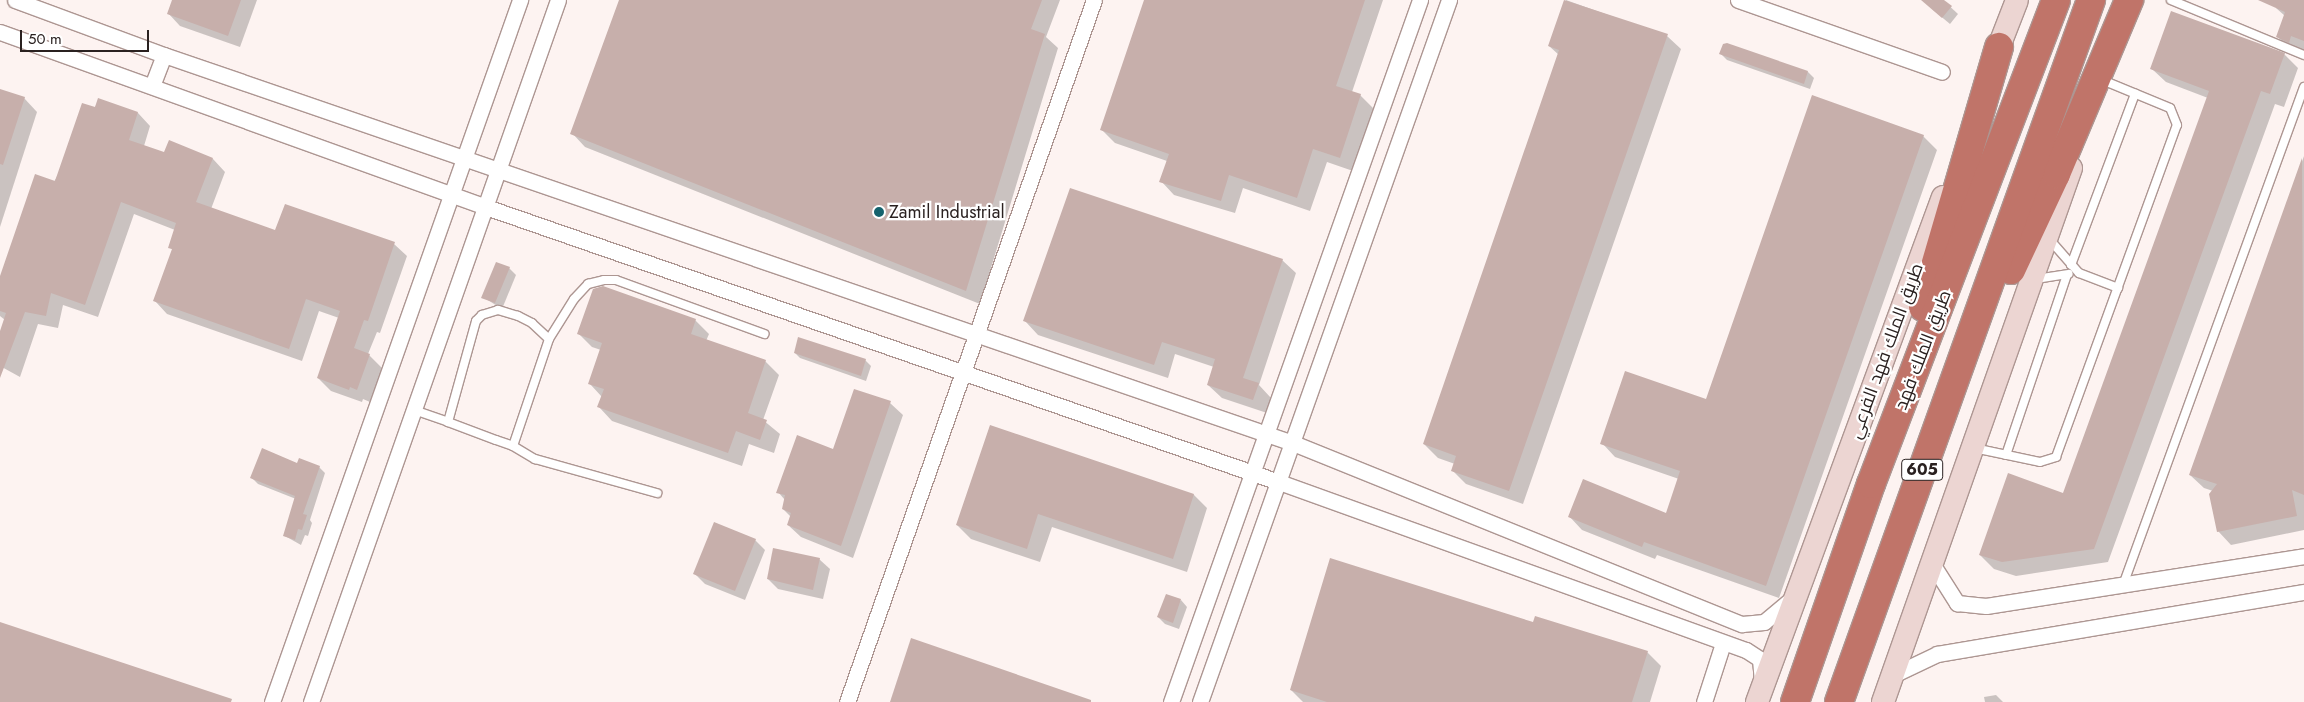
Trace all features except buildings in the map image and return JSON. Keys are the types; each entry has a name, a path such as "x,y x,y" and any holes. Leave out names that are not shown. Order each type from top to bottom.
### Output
{"highway":[{"name":"طريق الملك فهد","path":"1795,702 1871,484 1971,227 2056,0"},
{"name":"605","path":"1840,702 2091,0"},
{"path":"1941,418 2056,174 2129,0"},
{"path":"1871,484 1999,47"}],"main road":[{"name":"طريق الملك فهد الفرعي","path":"1760,695 1795,596 2017,0"},
{"path":"1883,702 2129,0"}],"street":[{"path":"15,0 164,55 464,159 1293,443 1742,624 1764,622 1795,596"},
{"path":"272,702 520,0"},
{"path":"311,702 558,0"},
{"path":"847,702 1094,0"},
{"path":"1171,702 1420,0"},
{"path":"1200,702 1449,0"},
{"path":"1738,0 1942,72"},
{"path":"0,32 486,206 1279,482 1746,650 1760,659 1760,695"},
{"path":"152,86 164,55"},
{"path":"1932,562 1957,604 1986,606 2304,556"},
{"path":"1892,675 1936,654 2304,592"},
{"path":"1704,702 1723,643"}],"lane":[{"path":"2171,0 2304,55"},
{"path":"1972,448 2040,462 2056,457 2177,125 2170,108 2102,80"},
{"path":"2122,586 2304,87"},
{"path":"2071,264 2135,94"},
{"path":"2047,236 2079,273 2118,288"},
{"path":"2031,280 2079,273"},
{"path":"2006,455 2067,275"},
{"path":"513,446 549,339 574,299 588,284 604,280 616,280 764,334"},
{"path":"448,422 476,321 482,315 498,310 518,316 532,323 549,339"},
{"path":"414,410 513,446 535,459 657,493"}],"place":[{"name":"Zamil Industrial","path":"879,212"}]}
